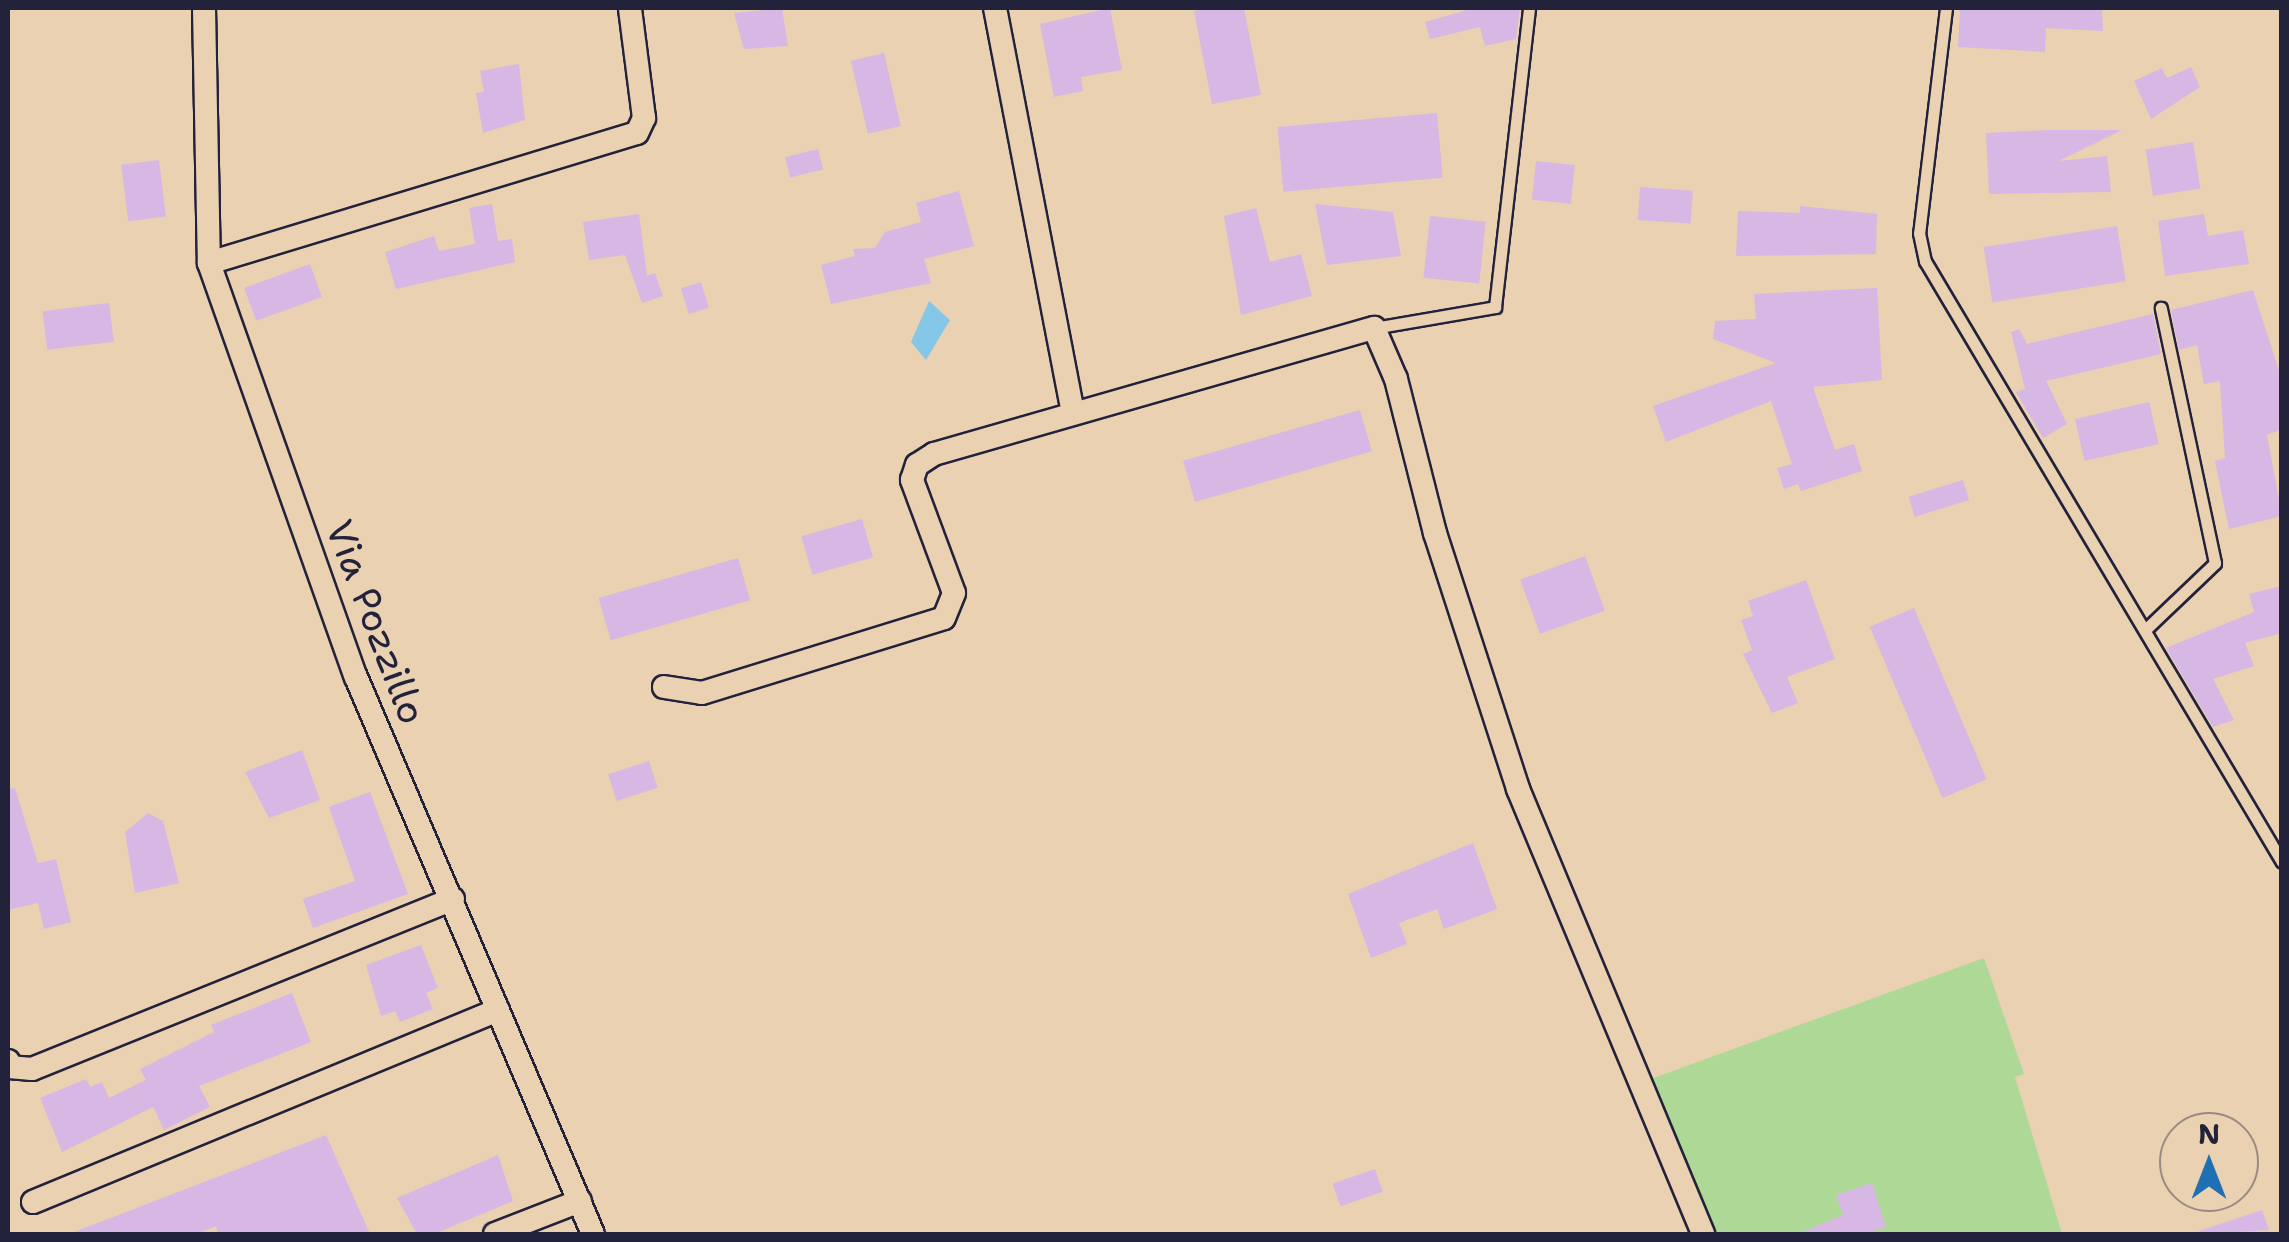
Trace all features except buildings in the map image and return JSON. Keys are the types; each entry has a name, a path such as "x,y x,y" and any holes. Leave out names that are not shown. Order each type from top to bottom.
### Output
{"street":[{"name":"Via Pozzillo","path":"204,8 209,263 356,677 593,1234"},
{"path":"209,263 637,133 644,118 630,8"},
{"path":"994,8 1073,412"},
{"path":"664,687 702,693 944,618 954,593 916,498 917,466 934,454 1374,328 1396,379 1434,533 1518,789 1703,1234"},
{"path":"8,1062 9,1068 32,1069 453,899"},
{"path":"34,1202 498,1010"},
{"path":"495,1234 580,1200"}],"lane":[{"path":"1374,328 1495,307 1529,8"},
{"path":"1946,8 1919,233 1925,261 2282,862"},
{"path":"2145,630 2214,563 2162,308"}],"green space":[{"path":"1984,958 2024,1074 2015,1077 2062,1234 1717,1234 1648,1080"}],"water":[{"path":"929,301 950,320 926,360 911,342"}]}
